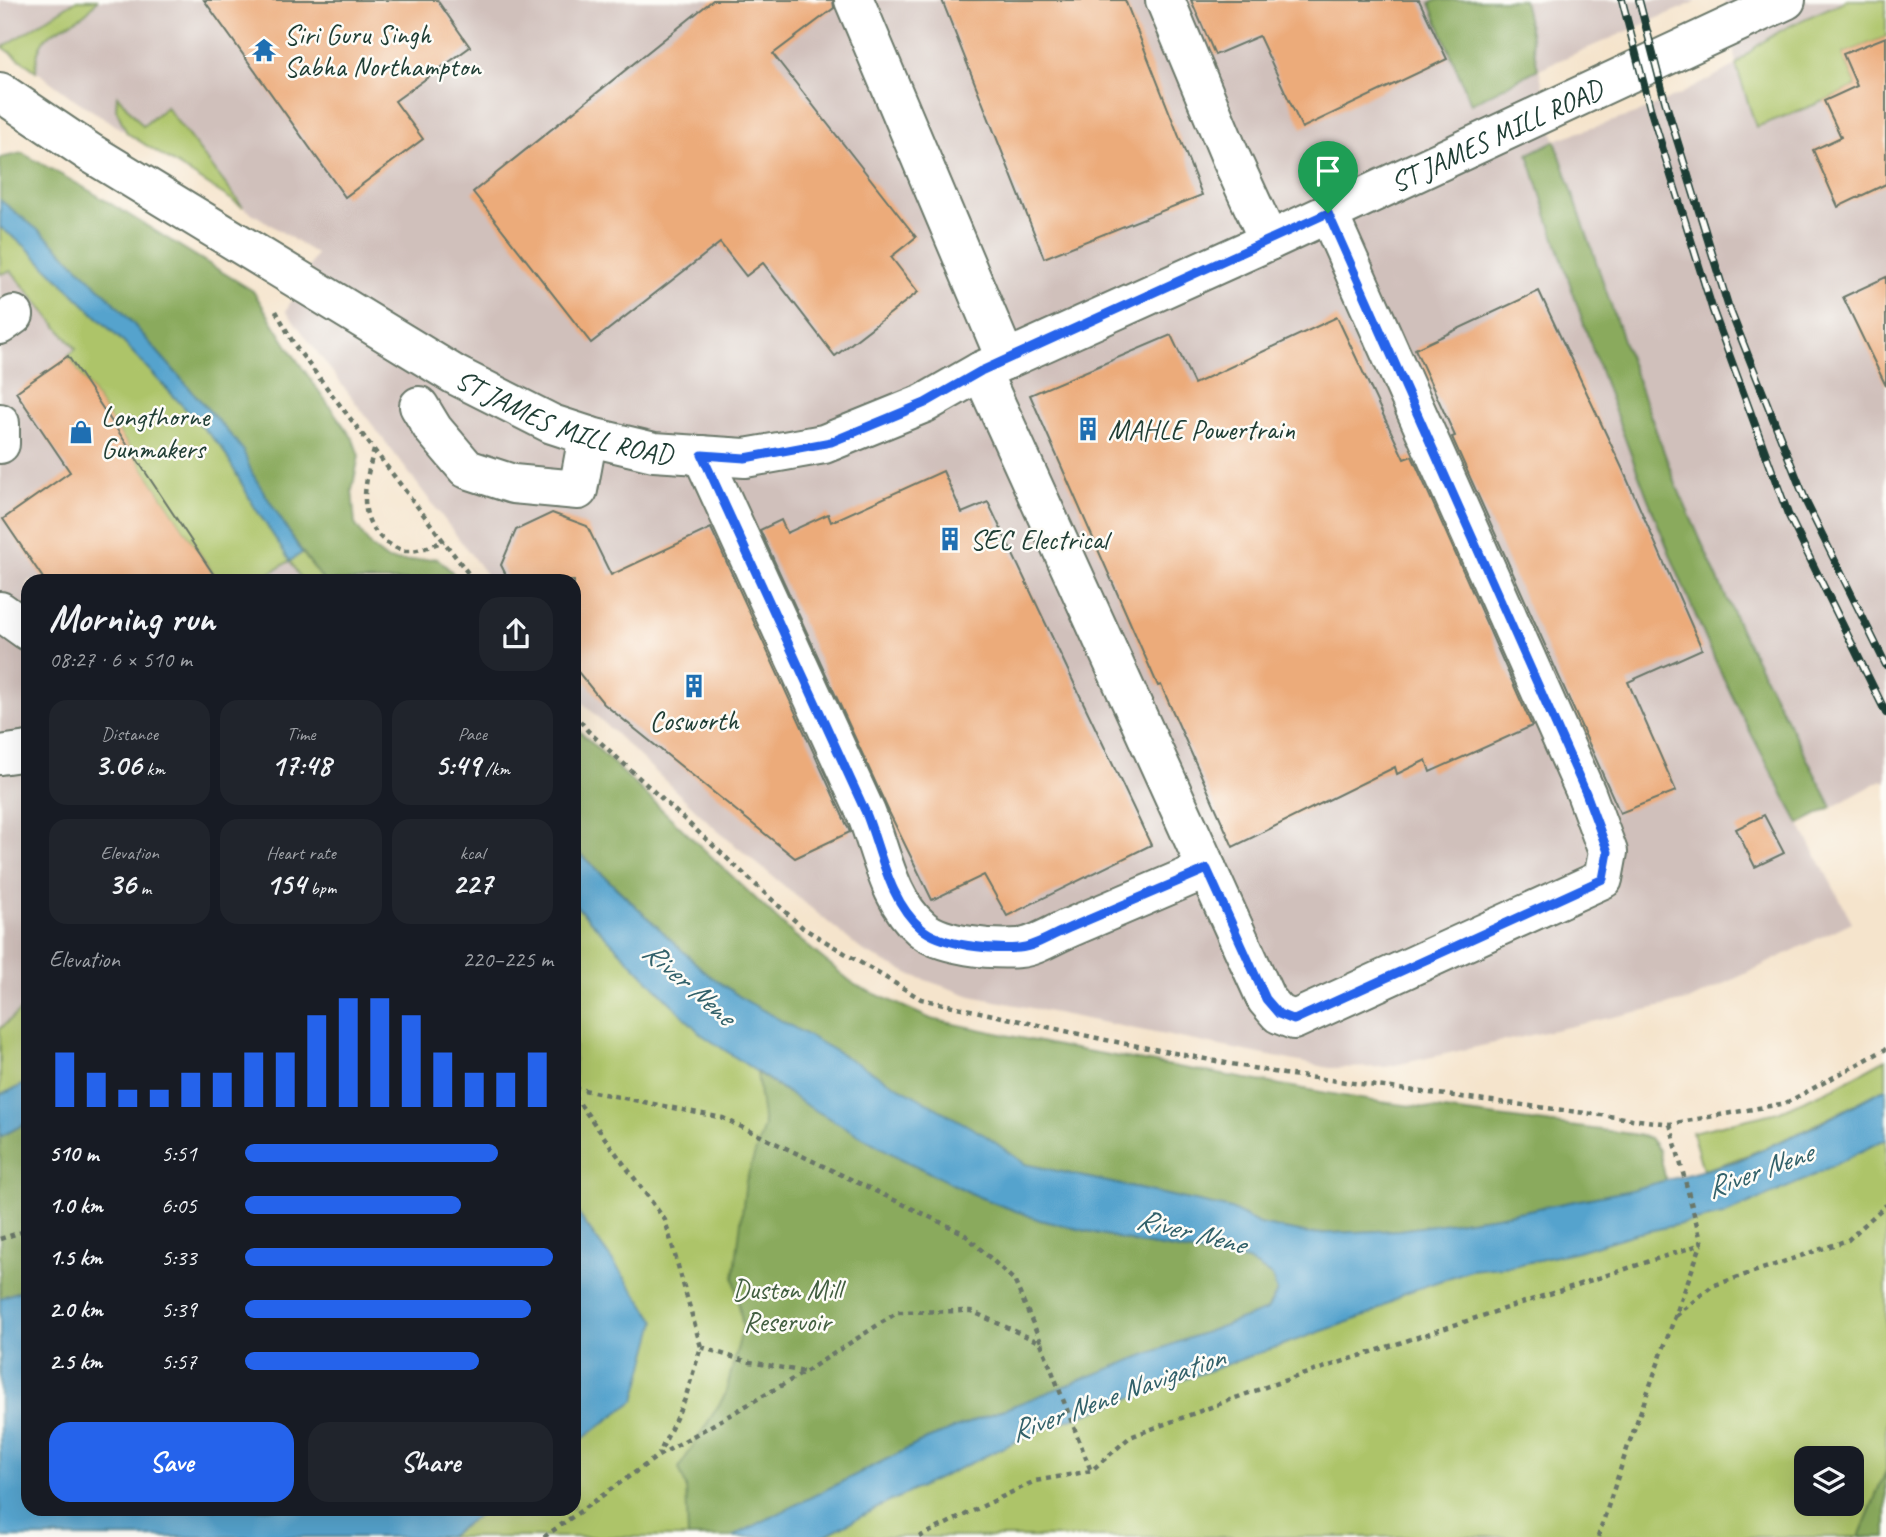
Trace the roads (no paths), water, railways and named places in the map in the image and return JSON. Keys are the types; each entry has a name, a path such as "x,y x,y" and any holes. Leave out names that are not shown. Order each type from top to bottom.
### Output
{"street":[{"path":"854,0 994,366 1207,869 1266,999 1279,1014 1294,1020 1603,879 1608,852 1586,793 1328,213"},
{"path":"1165,0 1269,241"},
{"name":"ST JAMES MILL ROAD","path":"1,94 89,152 455,375 552,424 654,452 745,458 824,444 925,403 994,366 1786,0"},
{"path":"419,407 433,429 467,468 513,484 578,490 588,436"},
{"path":"0,423 0,444"},
{"path":"702,455 866,813 879,844 886,874 906,910 921,929 940,939 970,946 1021,948 1207,869"},
{"path":"0,611 21,626"},
{"path":"0,755 21,752"}],"water":[{"path":"0,200 48,238 113,301 234,439 302,553 290,561 254,506 222,448 125,344 25,246 0,227"},
{"path":"581,855 706,973 743,999 986,1136 1025,1164 1231,1209 1259,1224 1309,1234 1400,1230 1497,1216 1627,1191 1737,1161 1815,1126 1886,1088 1886,1139 1802,1181 1723,1215 1635,1234 1513,1266 1471,1270 1405,1293 1371,1314 1042,1429 822,1537 732,1537 927,1439 1267,1310 1277,1292 1272,1276 1248,1261 1143,1244 1040,1220 979,1197 900,1158 806,1105 701,1034 581,911"},
{"path":"21,1086 21,1126 0,1137 0,1095"},
{"name":"Duston Mill Reservoir","path":"581,1218 656,1321 635,1400 581,1440"},
{"path":"21,1290 21,1516 477,1516 448,1537 0,1537 0,1298"}],"railway":[{"path":"1622,0 1650,108 1713,311 1788,514 1886,713"},
{"path":"1639,0 1665,101 1728,305 1807,504 1886,665"}],"place":[{"name":"Siri Guru Singh Sabha Northampton","path":"264,50"},
{"name":"MAHLE Powertrain","path":"1088,429"},
{"name":"Longthorne Gunmakers","path":"81,432"},
{"name":"SEC Electrical","path":"950,539"},
{"name":"Cosworth","path":"694,686"}],"water label":[{"name":"River Nene","path":"689,983"},
{"name":"River Nene","path":"1759,1170"},
{"name":"River Nene","path":"1191,1231"},
{"name":"River Nene Navigation","path":"1117,1394"}]}
